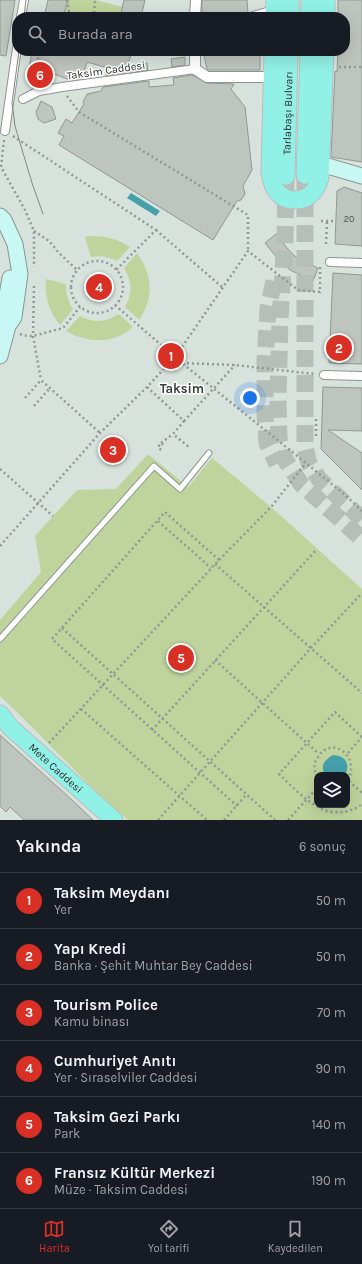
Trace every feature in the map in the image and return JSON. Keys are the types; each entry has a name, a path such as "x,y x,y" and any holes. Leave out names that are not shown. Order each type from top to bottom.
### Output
{"main road":[{"path":"278,11 290,0"},
{"path":"310,0 310,12"},
{"path":"326,0 326,12"},
{"path":"273,56 270,172 272,184 276,191 284,198 292,200 298,200 309,196 318,185 320,178 324,59"},
{"name":"Tarlabaşı Bulvarı","path":"286,176 289,56"},
{"name":"Tarlabaşı Bulvarı","path":"304,175 309,56"},
{"path":"321,164 362,176"},
{"path":"0,216 4,220 15,244 20,274 14,317 4,334"},
{"path":"0,234 5,244 11,271 4,312 4,334 0,356"},
{"name":"Mete Caddesi","path":"0,714 10,727 114,820"}],"street":[{"path":"22,12 24,0"},
{"path":"196,0 196,12"},
{"path":"5,131 16,56"},
{"path":"195,56 195,69 208,77 273,77"},
{"name":"Taksim Caddesi","path":"23,99 39,92 62,87 195,69"},
{"path":"330,262 362,263"},
{"path":"324,375 362,376"}],"lane":[{"path":"0,639 154,466 180,489 210,453"}],"path":[{"path":"67,0 69,12"},
{"path":"94,12 95,0"},
{"path":"34,74 39,56"},
{"path":"324,59 362,67"},
{"path":"0,546 100,433 175,357 248,251 248,215 80,112 68,97"},
{"path":"5,131 156,230 222,288"},
{"path":"321,221 334,221"},
{"path":"326,244 327,221"},
{"path":"116,270 156,230"},
{"path":"34,231 49,241 59,254 77,270"},
{"path":"248,251 298,290 320,292 320,262"},
{"path":"92,261 101,261 110,264 116,270 120,275 123,288 119,300 115,305 109,310 94,313 86,311 80,307 75,300 71,289 73,277 77,270 84,264 92,261"},
{"path":"115,305 182,363 343,493 362,511"},
{"path":"80,307 63,328 33,336 41,380 100,433"},
{"path":"182,363 235,365 324,375"},
{"path":"161,450 158,447 173,434 235,365"},
{"path":"25,398 41,380"},
{"path":"147,387 184,421"},
{"path":"34,406 50,388"},
{"path":"316,416 316,436"},
{"path":"173,434 190,448"},
{"path":"39,753 211,568 271,507 306,463"},
{"path":"0,469 53,516"},
{"path":"219,560 166,512 52,639 237,806"},
{"path":"158,520 211,568"},
{"path":"152,730 317,548"},
{"path":"215,564 362,694"},
{"path":"158,820 262,702 362,593"},
{"path":"62,628 275,820"},
{"path":"215,660 319,754"},
{"path":"81,708 207,820"},
{"path":"348,753 362,737 335,712 280,774 307,799 318,807 331,812 345,812 362,804"},
{"path":"315,772 314,766 319,754 324,750 336,747 343,749 352,758 354,771 350,780"},
{"path":"350,783 362,792"},
{"path":"288,820 314,791"},
{"path":"224,820 247,794"}],"green space":[{"path":"56,0 96,0 122,7 121,12 64,12 66,6"},
{"path":"91,236 112,238 130,247 117,261 111,258 98,256 91,257 85,237"},
{"path":"137,253 146,269 150,286 148,303 139,320 125,307 128,302 130,292 130,282 124,268"},
{"path":"46,279 66,284 66,291 73,309 60,325 48,304"},
{"path":"119,314 133,327 126,333 117,337 91,340 66,331 80,316 85,319 100,321 109,319"},
{"path":"148,454 188,487 212,458 271,507 362,589 362,820 128,820 95,790 0,696 0,620 41,572 35,536 77,490 116,489"}],"water":[{"path":"131,193 160,211 156,216 127,198"},
{"path":"333,755 344,758 347,764 346,772 324,772 323,766 327,759"}],"building":[{"path":"0,0 15,0 6,56 0,55"},
{"path":"48,0 68,0 64,12 45,12"},
{"path":"124,0 145,0 142,12 121,12"},
{"path":"202,0 247,0 248,12 202,12"},
{"path":"338,0 362,0 362,162 331,157 335,71 337,72 338,56 350,56 350,12 338,12"},
{"path":"31,56 131,56 128,65 147,63 148,70 106,76 108,68 87,62 82,79 70,80 49,72 45,84 33,88 27,82"},
{"path":"204,56 260,56 260,70 207,69"},
{"path":"185,57 185,65 172,67 171,59"},
{"path":"192,75 207,83 234,84 231,89 245,107 252,170 243,186 245,194 241,200 237,201 213,240 59,145 64,136 58,133 66,119 72,123 84,104 83,102 87,94 101,91 103,87 149,81 149,87 174,85 173,78"},
{"path":"41,101 52,107 56,119 44,123 38,119 36,112"},
{"path":"344,187 362,193 362,246 335,244 337,191"},
{"path":"276,234 297,258 318,268 313,281 290,270 278,259 265,243"},
{"path":"333,273 362,275 362,364 329,363"},
{"path":"323,387 362,388 362,431 328,430 362,453 362,490 321,449"},
{"path":"0,735 93,820 24,820 10,807 6,812 0,806"}],"tunnel":[{"path":"305,175 305,448 309,463 319,479 362,519"},
{"path":"286,176 285,239 280,319 278,400 279,439 284,458 301,484 362,539"},
{"path":"274,281 268,308 265,361 265,415 267,443 277,464"}],"tram line":[{"path":"25,12 26,0"},
{"path":"18,56 12,103 15,126 43,214"}],"place":[{"name":"Fransız Kültür Merkezi","path":"40,75"},
{"name":"Cumhuriyet Anıtı","path":"99,287"},
{"name":"Yapı Kredi","path":"339,348"},
{"name":"Taksim Meydanı","path":"171,356"},
{"name":"Tourism Police","path":"113,450"},
{"name":"Taksim Gezi Parkı","path":"181,658"}],"district":[{"name":"Taksim","path":"182,388"}]}
